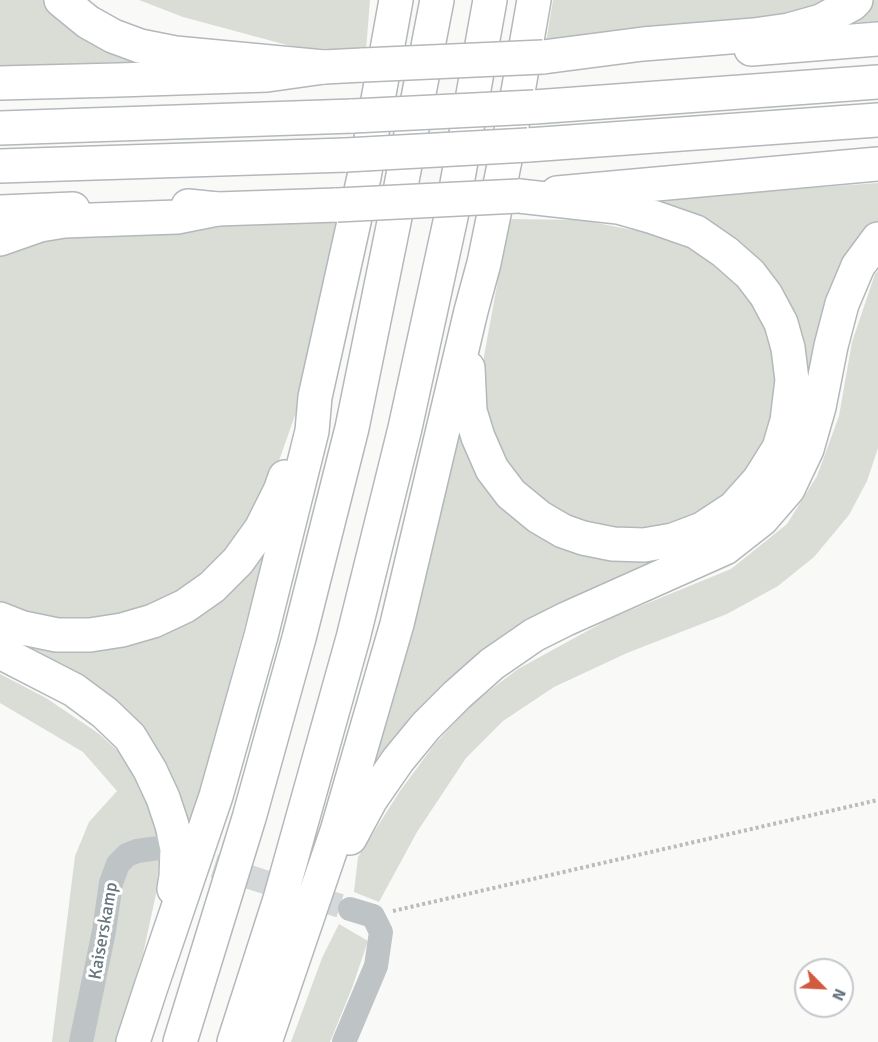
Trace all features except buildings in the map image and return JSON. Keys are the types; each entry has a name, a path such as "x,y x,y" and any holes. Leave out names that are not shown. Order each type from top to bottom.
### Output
{"highway":[{"path":"61,0 88,22 113,36 140,46 175,53 324,67"},
{"path":"133,1042 216,796 258,647 312,431 315,397 364,177 396,0"},
{"path":"180,1042 249,818 299,638 349,440 437,0"},
{"path":"234,1042 280,899 353,638 405,428 451,217 490,0"},
{"path":"265,1042 337,831 397,624 468,321 484,263 512,126 534,0"},
{"path":"543,57 643,44 789,30 821,21 856,0"},
{"path":"0,83 267,75 324,67 363,65 543,57 689,54 878,39"},
{"path":"0,128 354,116 534,107 878,82"},
{"path":"0,166 346,155 528,145 878,120"},
{"path":"0,212 182,205 217,209 519,196 878,164"},
{"path":"484,263 480,314 468,370 470,411 477,437 492,469 510,494 539,517 563,531 583,538 613,544 644,545 673,540 702,529 734,508 759,480 778,448 788,421 792,380 788,348 781,323 766,295 750,274 725,252 696,232 653,217 618,207 519,196"},
{"path":"0,238 40,225 64,221 177,217 217,209"},
{"path":"306,922 371,799 398,760 426,726 457,695 492,664 534,635 725,548 762,519 788,489 807,449 843,304 858,266 878,239"},
{"path":"0,619 57,635 90,635 122,630 153,621 185,606 212,587 238,561 261,529 280,491 300,430 315,397"},
{"path":"0,652 74,690 105,713 130,736 163,798 177,849 176,876 151,987"}],"street":[{"name":"Kaiserskamp","path":"81,1042 104,931 111,883 118,864 127,855 137,851 158,848"},
{"path":"344,1042 376,966 381,932 373,916 350,909"}],"path":[{"path":"373,916 878,800"}],"shaded area":[{"path":"0,0 45,0 74,26 141,63 0,66"},
{"path":"139,0 370,0 366,50 298,48 183,17"},
{"path":"553,0 824,0 802,12 743,28 546,42"},
{"path":"874,0 878,0 878,21 849,23 849,20"},
{"path":"878,183 878,224 811,400 757,513 547,617 370,782 460,434 574,548 751,509 801,342 650,199"},
{"path":"509,219 582,220 653,234 691,248 724,271 749,296 768,334 775,371 774,408 764,444 747,470 725,494 693,516 653,529 612,529 575,519 545,504 517,479 499,452 483,408 484,356"},
{"path":"342,221 299,404 275,472 250,520 215,564 184,591 138,610 86,620 47,618 0,602 0,255 28,244 90,229"},
{"path":"878,271 878,448 867,481 849,515 814,557 778,586 727,614 627,653 554,687 503,721 466,758 417,832 379,902 354,892 358,857 400,791 434,745 473,703 518,669 609,619 731,569 787,524 817,476 839,416 852,342"},
{"path":"267,545 189,831 162,766 0,640 121,644"},
{"path":"0,674 46,698 98,733 128,760 147,796 157,836 130,841 74,1042 52,1042 75,856 89,822 117,791 83,752 0,703"},
{"path":"159,858 156,894 143,954 115,1042 90,1042 124,872 132,864"},
{"path":"339,924 368,941 352,988 330,1042 291,1042 322,958"}],"tunnel":[{"path":"180,855 350,909"}]}
